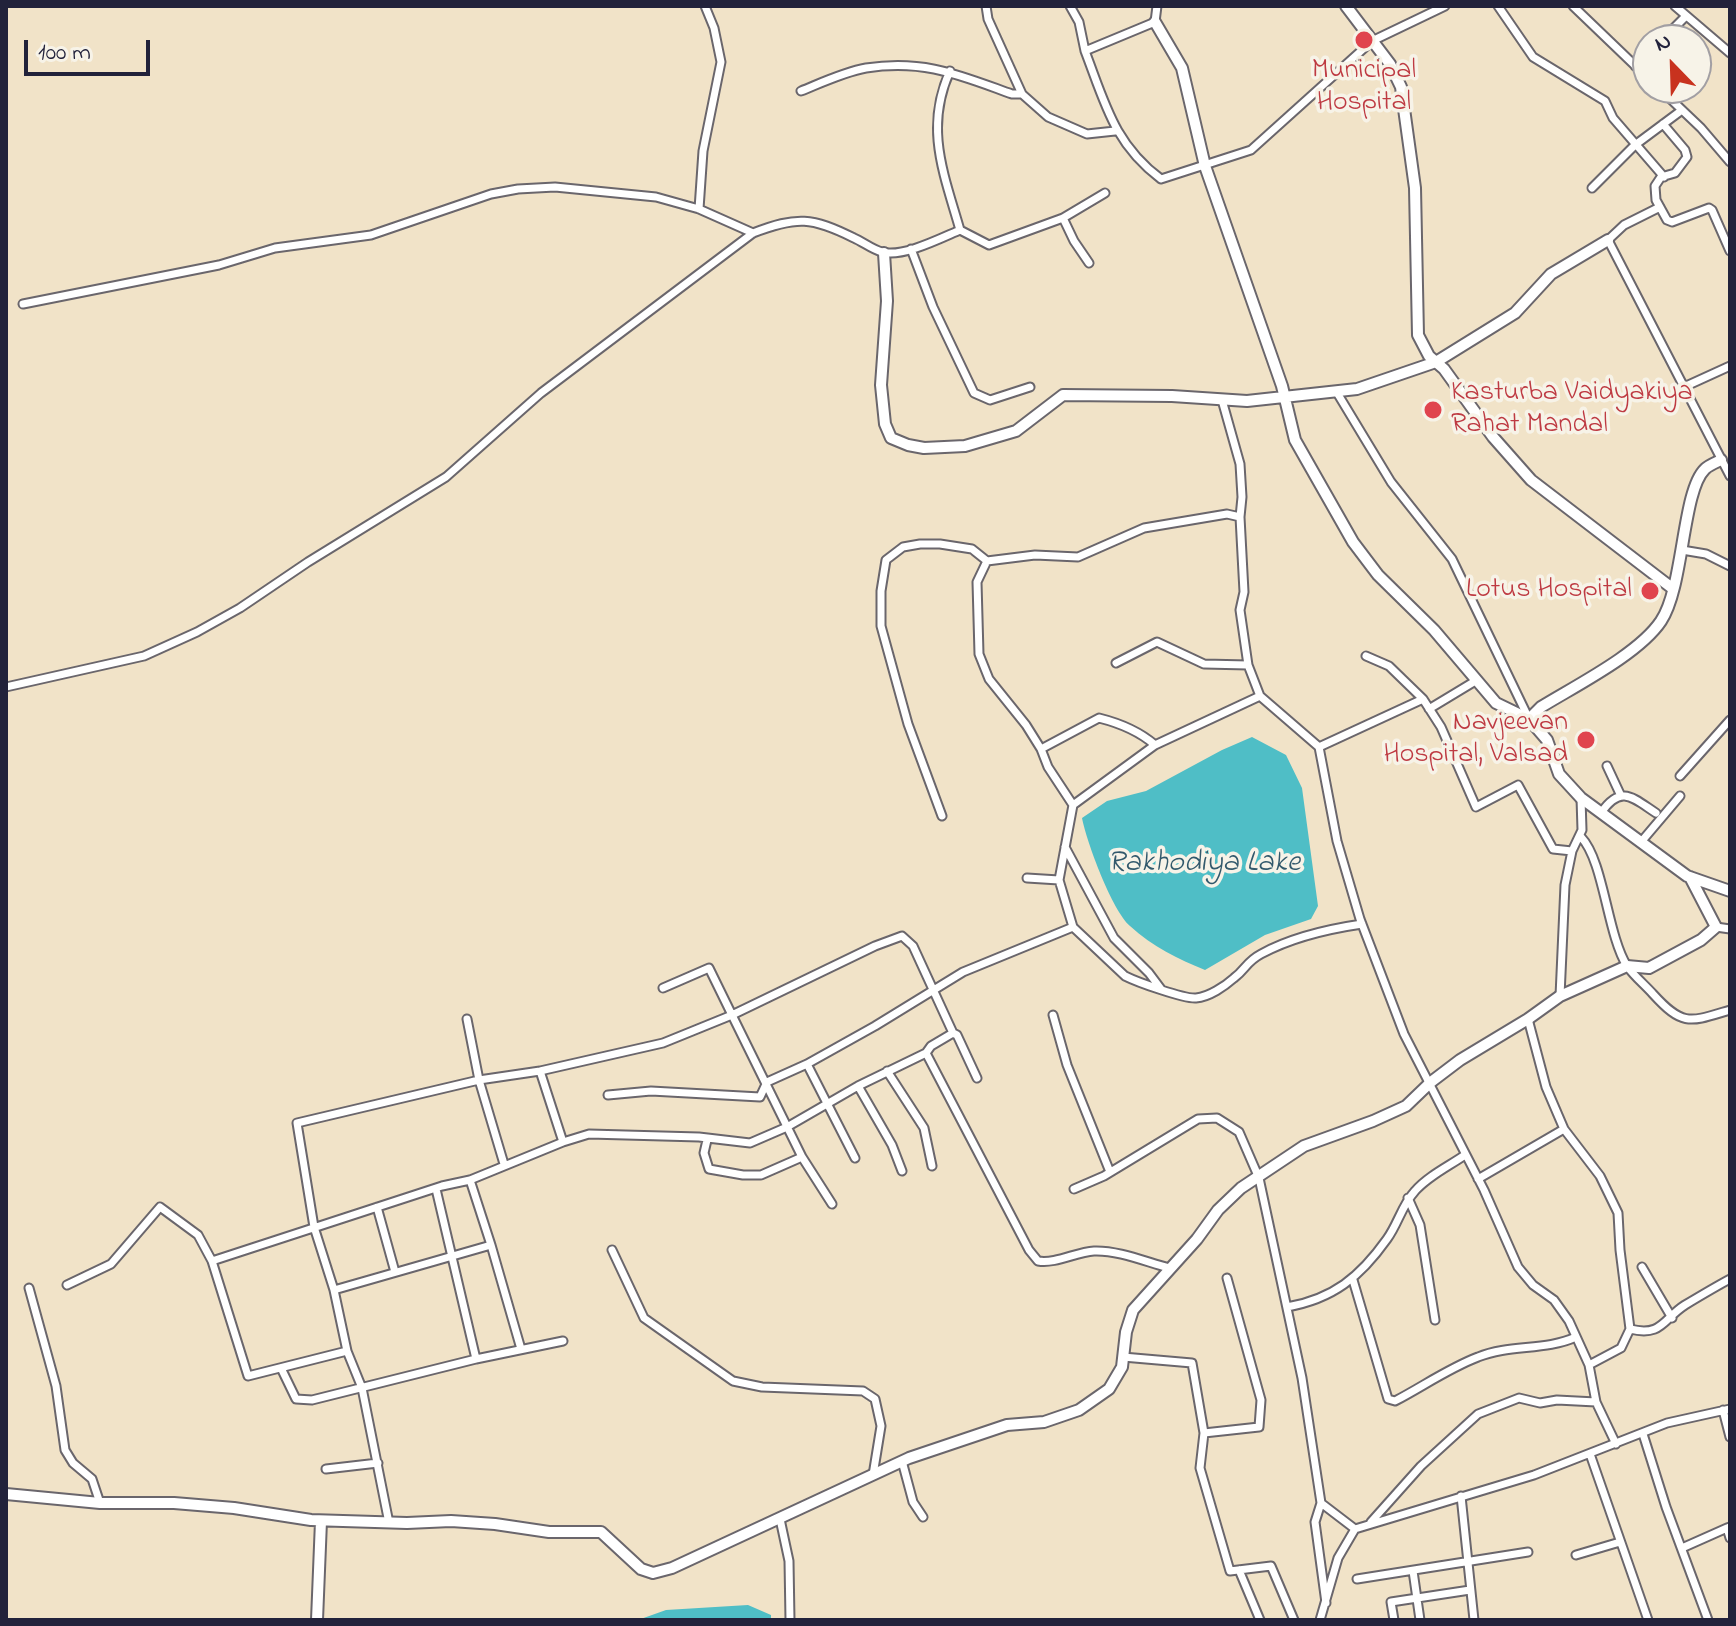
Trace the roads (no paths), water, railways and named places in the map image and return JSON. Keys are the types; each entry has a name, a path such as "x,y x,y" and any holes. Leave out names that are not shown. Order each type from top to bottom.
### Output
{"street":[{"path":"699,209 703,151 721,62 714,28 705,6"},
{"path":"986,6 988,19 1022,94 1048,117 1087,134 1115,131"},
{"path":"1070,6 1079,22 1085,51 1115,131 1142,164 1161,179 1251,150 1372,41 1445,6"},
{"path":"1157,6 1155,22 1182,68 1205,166 1285,396 1295,440 1353,542 1378,575 1434,630 1496,703 1529,719"},
{"path":"1346,6 1390,64 1401,87 1415,188 1418,335 1429,356 1444,369 1493,437 1531,480 1672,588"},
{"path":"1498,6 1533,57 1605,101 1613,118 1664,177"},
{"path":"1573,6 1632,63"},
{"path":"1675,6 1730,53"},
{"path":"1678,24 1686,16"},
{"path":"1085,51 1155,22"},
{"path":"801,91 864,69 918,65 950,71 1012,94 1022,94"},
{"path":"950,71 942,89 937,139 938,154 960,230 989,245 1063,218 1105,193"},
{"path":"1676,104 1730,162"},
{"path":"1592,188 1635,145 1682,110"},
{"path":"1663,124 1685,150 1687,157 1675,173 1664,177 1655,186 1660,207 1672,222 1709,208 1730,251"},
{"path":"23,304 219,265 275,248 371,235 491,194 518,189 555,187 656,197 699,209 753,233"},
{"path":"884,253 887,301 881,385 885,424 891,438 908,445 924,448 965,446 1016,431 1063,395 1172,396 1247,401 1357,389 1436,362 1515,313 1551,274 1608,240 1624,225 1660,207"},
{"path":"1063,218 1089,263"},
{"path":"6,687 144,656 240,608 446,477 541,393 753,233 785,221 804,220 834,228 884,253 911,249 960,230"},
{"path":"1608,240 1730,476"},
{"path":"911,249 933,307 974,393 990,400 1030,387"},
{"path":"1684,387 1730,366"},
{"path":"1336,391 1391,482 1452,559 1529,719 1547,740 1559,774 1581,798 1690,877 1730,891"},
{"path":"1222,400 1240,464 1244,592 1240,610 1248,665 1260,696 1319,747 1337,841 1362,924 1404,1034 1431,1082 1518,1267 1533,1285 1554,1300 1576,1337 1589,1365 1596,1402 1616,1444"},
{"path":"1529,719 1541,707 1635,648 1661,621 1682,550 1693,493 1704,469 1721,460"},
{"path":"942,816 908,724 881,626 881,591 886,560 903,547 930,544 972,549 987,561 1035,555 1078,557 1144,528 1227,514 1240,517"},
{"path":"1682,550 1706,554 1730,566"},
{"path":"987,561 977,582 979,654 989,679 1041,749 1048,767 1073,805"},
{"path":"1116,663 1157,642 1204,664 1248,665"},
{"path":"1366,656 1389,666 1423,699 1441,727 1476,807 1518,785 1553,849 1572,851"},
{"path":"1429,709 1477,680"},
{"path":"1260,696 1155,745 1073,805 1059,880 1073,927 1125,976 1195,998 1214,992 1236,977 1247,962 1266,952 1328,930 1362,924"},
{"path":"1319,747 1423,699"},
{"path":"1041,749 1099,718 1116,722 1147,737 1155,745"},
{"path":"1680,776 1730,720"},
{"path":"1607,766 1621,796"},
{"path":"1601,813 1610,800 1621,796 1629,796 1656,813"},
{"path":"1641,842 1680,796"},
{"path":"1581,798 1581,837 1595,864 1607,912 1627,966 1667,1009 1683,1019 1695,1021 1730,1010"},
{"path":"1560,996 1565,885 1572,851 1576,840 1581,837"},
{"path":"1065,847 1109,931 1161,989"},
{"path":"1690,877 1716,927"},
{"path":"1027,878 1059,880"},
{"path":"608,1095 651,1091 760,1097 767,1082 807,1064 875,1026 933,988 963,972 1073,927"},
{"path":"6,1494 100,1503 174,1503 234,1508 321,1521 451,1521 549,1532 601,1532 631,1561 653,1573 692,1561 902,1461 1007,1425 1044,1422 1079,1410 1109,1389 1122,1367 1126,1332 1133,1310 1197,1239 1218,1210 1241,1188 1304,1146 1406,1106 1460,1060 1560,996 1627,966 1649,968 1701,940 1716,927 1730,929"},
{"path":"389,1523 362,1388 347,1351 334,1290 314,1227 297,1123 479,1080 540,1071 663,1043 732,1015 902,936 913,946 977,1078"},
{"path":"663,988 709,968 802,1157 832,1204"},
{"path":"1053,1015 1067,1065 1110,1172"},
{"path":"467,1019 479,1080 504,1164"},
{"path":"1528,1019 1546,1087 1564,1129 1600,1176 1618,1213 1630,1329 1621,1348 1589,1365"},
{"path":"212,1261 470,1180 504,1164 589,1134 699,1137 750,1143 787,1127 858,1086 926,1053 931,1046 953,1033"},
{"path":"926,1053 1029,1250 1038,1261 1099,1251 1169,1268"},
{"path":"807,1064 855,1158"},
{"path":"540,1071 563,1142"},
{"path":"887,1071 924,1128 932,1166"},
{"path":"858,1086 892,1145 902,1171"},
{"path":"1074,1189 1110,1172 1198,1119 1217,1118 1239,1132 1259,1178 1302,1378 1321,1503 1315,1522 1326,1603"},
{"path":"1478,1179 1564,1129"},
{"path":"707,1140 704,1153 709,1169 761,1175 802,1157"},
{"path":"1287,1307 1321,1298 1353,1280 1387,1239 1408,1198 1417,1188 1465,1155"},
{"path":"470,1180 521,1349"},
{"path":"436,1189 476,1359"},
{"path":"1408,1198 1420,1225 1435,1320"},
{"path":"67,1285 111,1264 160,1207 198,1235 212,1261 248,1376 347,1351"},
{"path":"377,1207 395,1272"},
{"path":"334,1290 491,1245"},
{"path":"612,1250 644,1318 733,1381 762,1387 863,1391 875,1399 881,1426 873,1475"},
{"path":"1642,1267 1672,1318"},
{"path":"1204,1433 1259,1427 1261,1400 1227,1278"},
{"path":"1630,1329 1642,1332 1658,1329 1682,1307 1730,1279"},
{"path":"1353,1280 1388,1399 1395,1401 1478,1357 1508,1349 1556,1346 1576,1337"},
{"path":"29,1288 56,1386 65,1450 73,1463 92,1479 100,1503"},
{"path":"281,1368 292,1393 301,1401 312,1400 563,1341"},
{"path":"1123,1357 1192,1363 1204,1433 1200,1468 1230,1571 1271,1566 1294,1620"},
{"path":"1369,1524 1421,1466 1478,1414 1519,1398 1540,1403 1557,1400 1596,1402"},
{"path":"1319,1620 1338,1558 1355,1529 1534,1475 1667,1423 1726,1410 1730,1437"},
{"path":"1643,1434 1708,1620"},
{"path":"1590,1454 1648,1620"},
{"path":"902,1461 913,1502 923,1517"},
{"path":"326,1469 378,1463"},
{"path":"1461,1496 1474,1620"},
{"path":"1321,1503 1355,1529"},
{"path":"780,1519 789,1561 790,1620"},
{"path":"317,1620 321,1521"},
{"path":"1682,1548 1729,1528 1730,1538"},
{"path":"1576,1555 1620,1542"},
{"path":"1357,1579 1528,1552"},
{"path":"1239,1570 1260,1620"},
{"path":"1413,1571 1420,1620"},
{"path":"1394,1620 1391,1602 1470,1590"}],"water":[{"name":"Rakhodiya Lake","path":"1252,737 1286,755 1302,788 1318,906 1311,919 1265,935 1205,970 1157,946 1123,918 1101,875 1082,818 1107,801 1146,791"},
{"path":"748,1605 771,1615 771,1620 638,1620 666,1610"}],"place":[{"name":"Municipal Hospital","path":"1364,40"},
{"name":"Kasturba Vaidyakiya Rahat Mandal","path":"1433,410"},
{"name":"Lotus Hospital","path":"1650,591"},
{"name":"Navjeevan Hospital, Valsad","path":"1586,740"}]}
